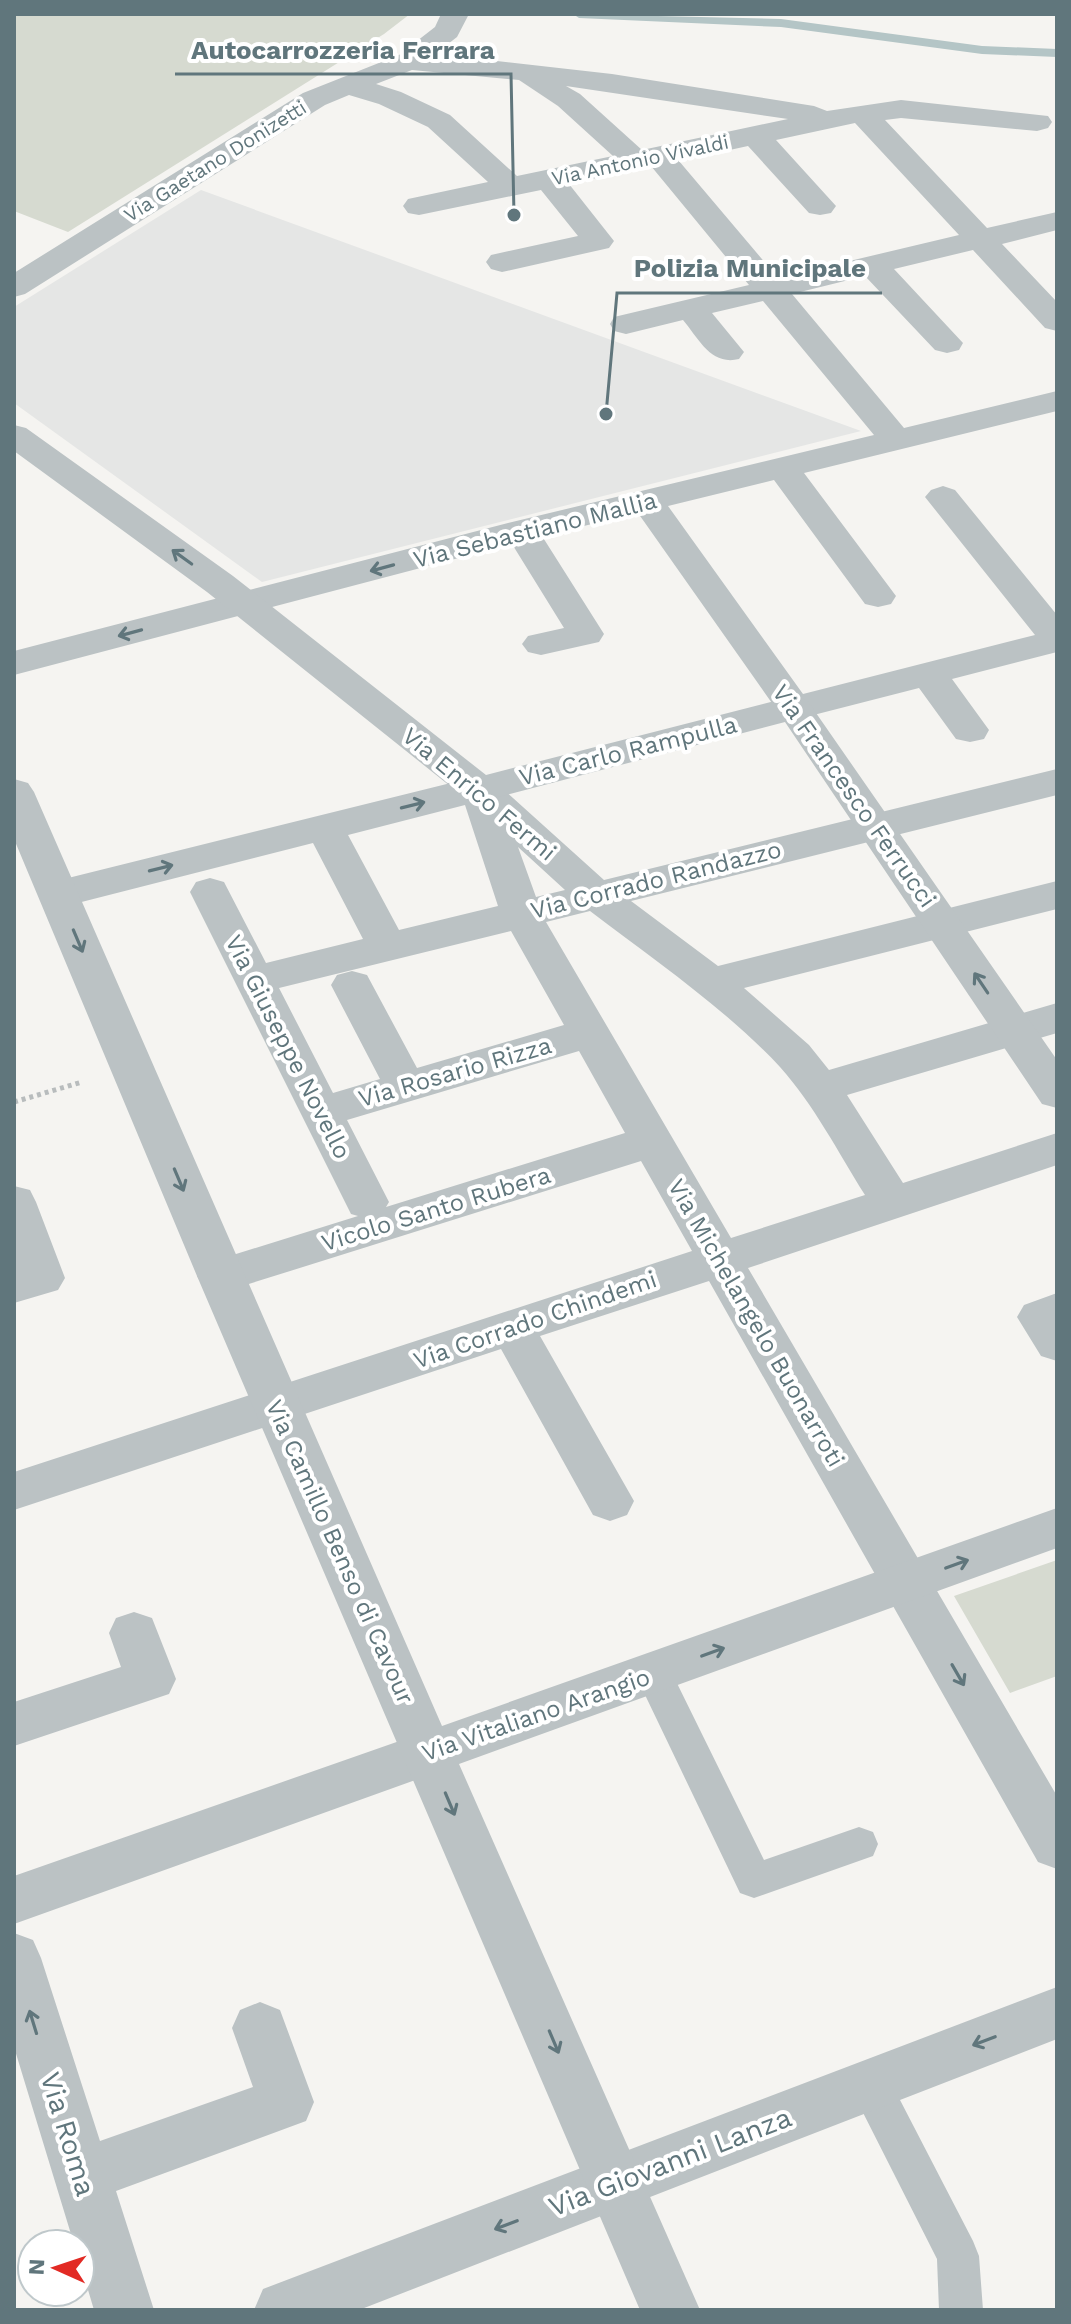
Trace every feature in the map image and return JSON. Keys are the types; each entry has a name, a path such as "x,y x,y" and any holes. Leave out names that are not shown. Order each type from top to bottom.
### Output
{"street":[{"name":"Via Gaetano Donizetti","path":"14,287 314,99 409,61 447,31 455,14"},
{"path":"409,61 525,73 849,116 901,109 1037,122"},
{"path":"525,73 569,100 647,158 770,289 897,441"},
{"path":"350,86 390,98 439,121 511,187"},
{"path":"849,116 980,239 1057,321"},
{"name":"Via Antonio Vivaldi","path":"419,206 849,116"},
{"path":"756,136 820,206"},
{"path":"502,262 598,241 549,179"},
{"path":"626,324 1057,221"},
{"path":"872,265 947,343"},
{"path":"690,308 727,352"},
{"name":"Via Sebastiano Mallia","path":"14,663 521,531 1057,401"},
{"name":"Via Enrico Fermi","path":"14,435 244,604 479,789 595,894 711,982 794,1056 820,1088 893,1203"},
{"path":"783,468 878,596"},
{"path":"943,497 1057,640"},
{"name":"Via Francesco Ferrucci","path":"648,502 877,826 1057,1093"},
{"path":"521,531 586,634 541,644"},
{"name":"Via Carlo Rampulla","path":"58,894 1057,640"},
{"path":"928,674 970,730"},
{"name":"Via Corrado Randazzo","path":"254,980 1057,782"},
{"name":"Via Michelangelo Buonarroti","path":"479,789 521,913 1057,1845"},
{"name":"Via Camillo Benso di Cavour","path":"18,809 58,894 276,1406 670,2310"},
{"path":"324,827 387,946"},
{"name":"Via Giuseppe Novello","path":"210,892 367,1202"},
{"path":"711,982 1057,895"},
{"path":"352,985 406,1087"},
{"path":"820,1088 1057,1018"},
{"name":"Via Rosario Rizza","path":"321,1112 589,1033"},
{"name":"Vicolo Santo Rubera","path":"220,1276 652,1141"},
{"name":"Via Corrado Chindemi","path":"14,1491 1057,1149"},
{"path":"14,1202 42,1278 14,1286"},
{"path":"1057,1311 1040,1317 1057,1343"},
{"path":"512,1328 610,1501"},
{"name":"Via Vitaliano Arangio","path":"14,1900 1057,1528"},
{"path":"14,1724 151,1679 134,1633"},
{"name":"Via Roma","path":"14,1958 124,2310"},
{"name":"Via Giovanni Lanza","path":"284,2310 1057,2013"},
{"path":"80,2176 286,2102 260,2028"}],"lane":[{"path":"654,1674 754,1881 859,1844"},
{"path":"870,2085 958,2256 961,2310"}],"path":[{"path":"14,1102 131,1068"}],"shaded area":[{"path":"14,14 410,14 384,34 68,232 14,211"},
{"path":"201,190 861,431 262,582 14,403 14,307"},
{"path":"1057,1560 1057,1676 1010,1693 954,1596"}],"waterway":[{"path":"579,14 781,23 982,50 1057,53"}],"place":[{"name":"Autocarrozzeria Ferrara","path":"514,215"},
{"name":"Polizia Municipale","path":"606,414"}]}
